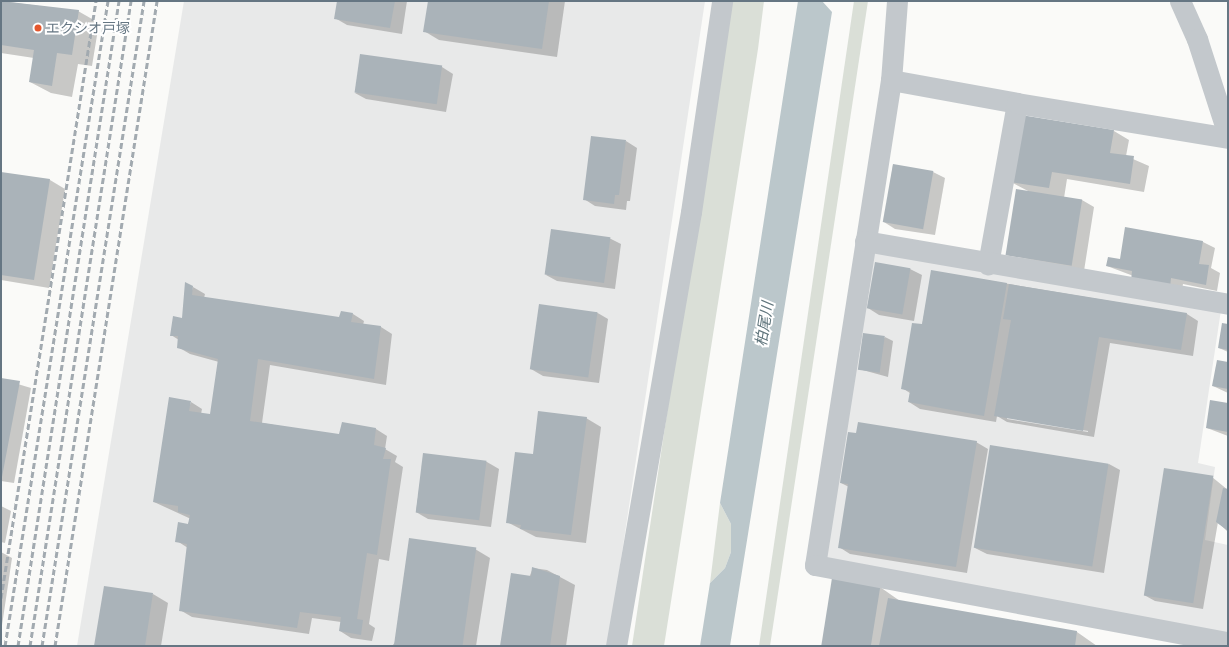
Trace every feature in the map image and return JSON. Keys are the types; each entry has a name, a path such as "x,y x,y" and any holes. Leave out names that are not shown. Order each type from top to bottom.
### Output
{"street":[{"path":"616,646 692,212 722,1"},
{"path":"897,1 890,80 815,565 1228,642"},
{"path":"1180,1 1197,40 1228,135"},
{"path":"890,80 1228,138"},
{"path":"988,264 1017,103"},
{"path":"865,241 988,264 1228,304"}],"shaded area":[{"path":"184,1 705,1 608,646 77,646"},
{"path":"729,1 764,1 758,49 664,646 632,646"},
{"path":"854,1 868,1 770,646 759,646"},
{"path":"874,248 1221,310 1198,463 1215,467 1205,540 1228,545 1228,634 824,565"},
{"path":"720,503 731,524 731,552 725,568 710,583"}],"water":[{"name":"柏尾川","path":"798,1 822,1 832,12 730,646 700,646 710,583 725,568 731,552 731,524 720,503"}],"building":[{"name":"エクシオ戸塚","path":"1,1 79,10 72,55 57,53 52,86 29,82 34,50 1,45"},
{"path":"337,1 395,1 390,28 334,19"},
{"path":"428,1 549,1 542,49 423,32"},
{"path":"360,54 442,66 437,104 355,93"},
{"path":"1021,115 1114,130 1110,153 1134,156 1130,184 1052,172 1049,188 1010,182"},
{"path":"591,136 626,140 619,195 615,195 614,204 583,200"},
{"path":"893,164 933,171 923,229 883,222"},
{"path":"1,172 50,179 34,280 1,275"},
{"path":"1016,189 1082,199 1072,266 1006,255"},
{"path":"1125,227 1203,241 1199,264 1209,265 1206,285 1171,278 1170,288 1131,281 1132,271 1106,266 1108,257 1120,259"},
{"path":"551,229 610,237 604,283 545,275"},
{"path":"875,262 910,268 902,315 867,308"},
{"path":"931,270 1007,283 984,416 908,402 910,391 901,389 912,323 922,324"},
{"path":"185,282 193,286 192,295 339,317 341,311 353,313 351,322 381,326 374,379 258,359 250,421 339,434 342,422 376,428 374,445 386,448 383,459 391,459 377,555 367,553 357,619 363,620 361,635 339,631 341,617 300,612 297,628 179,611 187,544 175,542 178,522 188,524 190,515 178,512 178,506 153,502 169,397 191,401 189,411 210,414 218,359 177,348 178,336 170,336 173,316 182,318"},
{"path":"1009,284 1187,313 1181,350 1099,337 1083,431 994,416 1011,320 1003,319"},
{"path":"539,304 597,312 588,378 530,369"},
{"path":"1222,323 1228,324 1228,350 1218,348"},
{"path":"863,333 885,336 880,373 858,370"},
{"path":"1217,360 1228,362 1228,389 1212,386"},
{"path":"1,378 20,381 2,477 1,477"},
{"path":"1210,400 1228,403 1228,432 1206,428"},
{"path":"538,411 587,417 571,535 520,529 521,525 506,523 515,452 533,454"},
{"path":"858,422 977,441 956,567 838,548 848,484 840,483 848,432 856,433"},
{"path":"990,445 1109,464 1092,566 974,548"},
{"path":"423,453 487,461 479,520 416,513"},
{"path":"1164,468 1213,476 1193,603 1144,595"},
{"path":"1223,488 1228,489 1228,531 1216,522"},
{"path":"409,538 476,547 462,646 394,646"},
{"path":"532,567 560,576 550,646 500,646 511,573 531,576"},
{"path":"832,578 880,586 871,646 821,646"},
{"path":"104,586 153,593 145,646 94,646"},
{"path":"888,598 1077,631 1075,646 879,646"}],"railway":[{"path":"1,598 96,1"},
{"path":"5,646 108,1"},
{"path":"18,646 119,1"},
{"path":"30,646 131,1"},
{"path":"42,646 144,1"},
{"path":"55,646 157,1"}],"place":[{"name":"エクシオ戸塚","path":"38,28"}]}
